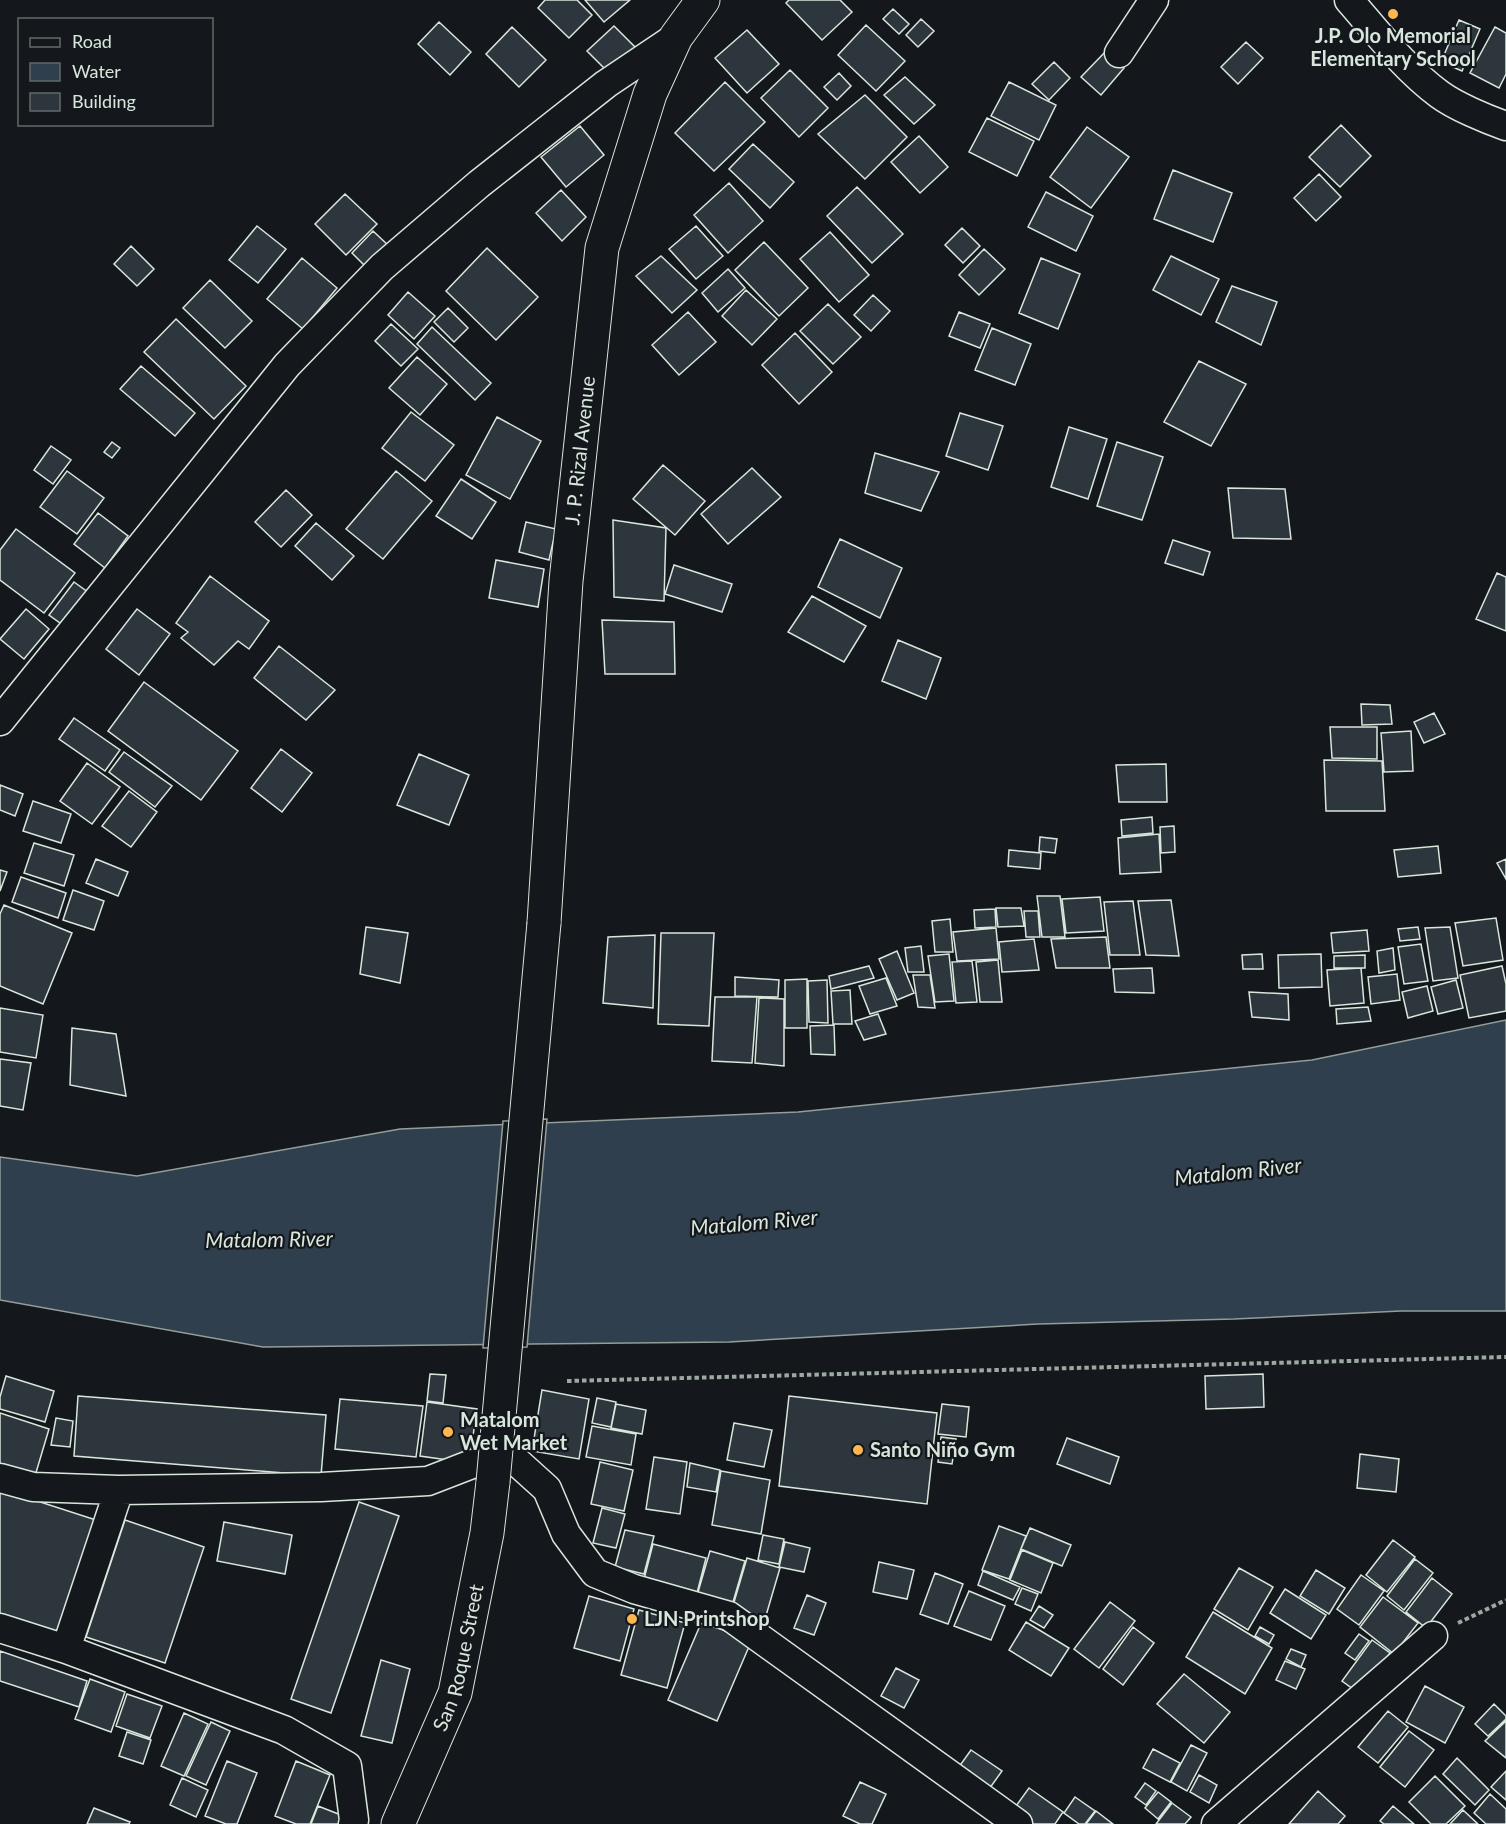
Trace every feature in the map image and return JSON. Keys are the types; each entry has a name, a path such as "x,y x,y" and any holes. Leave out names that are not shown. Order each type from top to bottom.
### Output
{"main road":[{"name":"J. P. Rizal Avenue","path":"494,1469 544,923 566,581 602,248 650,94 676,37 703,0"},
{"name":"San Roque Street","path":"398,1824 455,1693 487,1533 494,1469"}],"street":[{"path":"1119,54 1154,0"},
{"path":"1349,0 1403,62 1440,95 1506,126"},
{"path":"0,721 287,365 382,267 479,184 606,84 676,37"},
{"path":"0,1478 33,1487 118,1491 321,1487 428,1481 494,1469 547,1489 566,1534 595,1573 634,1589 729,1616 1018,1824"},
{"path":"66,1649 118,1491"},
{"path":"0,1628 66,1649 284,1730 347,1766 353,1824"},
{"path":"1216,1824 1433,1636"}],"path":[{"path":"567,1381 1506,1357"},
{"path":"1433,1636 1506,1599"}],"water":[{"name":"Matalom River","path":"1506,1020 1506,1311 1401,1311 1234,1319 1038,1324 729,1342 263,1347 0,1300 0,1157 137,1176 400,1129 798,1112 1312,1060"}],"pier":[{"path":"547,1119 527,1347 483,1348 503,1121"}],"building":[{"path":"545,0 577,0 592,15 569,38 538,8"},
{"path":"585,0 630,0 604,22"},
{"path":"789,0 840,0 852,12 822,40 786,3"},
{"path":"893,9 909,24 899,34 883,19"},
{"path":"921,19 934,31 918,47 906,35"},
{"path":"1459,20 1480,29 1462,71 1441,62"},
{"path":"439,22 471,52 450,75 418,44"},
{"path":"866,25 905,61 876,91 838,55"},
{"path":"614,26 636,48 609,73 587,51"},
{"path":"512,27 546,60 519,87 486,54"},
{"path":"1495,27 1506,33 1506,74 1499,88 1470,73"},
{"path":"747,30 779,64 747,93 715,58"},
{"path":"1246,42 1263,58 1238,84 1221,67"},
{"path":"1106,51 1124,68 1101,95 1081,77"},
{"path":"1054,62 1070,78 1049,100 1032,84"},
{"path":"790,70 828,108 799,137 761,98"},
{"path":"839,73 851,86 837,100 824,87"},
{"path":"905,77 935,105 914,124 884,95"},
{"path":"725,82 765,122 714,171 675,133"},
{"path":"1009,82 1056,105 1039,140 991,116"},
{"path":"865,95 907,137 865,179 818,134"},
{"path":"987,118 1034,141 1017,176 969,152"},
{"path":"1341,125 1371,156 1340,187 1309,157"},
{"path":"580,126 604,155 566,187 541,157"},
{"path":"1087,127 1129,157 1091,208 1050,177"},
{"path":"919,136 948,167 920,193 891,162"},
{"path":"753,144 794,182 770,208 729,169"},
{"path":"1173,170 1232,193 1213,242 1154,219"},
{"path":"1319,174 1341,197 1316,221 1294,198"},
{"path":"729,183 763,221 728,253 694,215"},
{"path":"857,187 903,234 872,263 827,216"},
{"path":"561,190 586,217 562,241 536,213"},
{"path":"1046,192 1093,216 1076,251 1028,227"},
{"path":"345,194 377,224 346,255 315,224"},
{"path":"257,226 286,249 258,283 229,260"},
{"path":"696,226 723,256 696,279 669,249"},
{"path":"962,228 980,246 963,263 945,245"},
{"path":"373,231 389,246 367,268 352,253"},
{"path":"830,232 869,275 839,302 800,259"},
{"path":"764,242 808,288 779,316 735,270"},
{"path":"131,246 154,269 137,286 114,264"},
{"path":"487,248 538,297 496,340 446,291"},
{"path":"984,249 1005,269 979,295 959,275"},
{"path":"661,256 697,290 672,313 636,276"},
{"path":"1171,256 1219,279 1201,315 1153,290"},
{"path":"302,258 337,288 303,329 267,299"},
{"path":"1041,258 1080,274 1058,329 1019,313"},
{"path":"728,269 745,288 718,312 702,293"},
{"path":"210,280 252,321 225,348 183,308"},
{"path":"1232,286 1277,302 1261,345 1216,322"},
{"path":"746,290 777,319 752,345 722,316"},
{"path":"408,292 435,316 414,339 388,315"},
{"path":"873,295 890,311 871,331 854,315"},
{"path":"828,304 861,337 833,364 800,331"},
{"path":"448,308 468,328 454,342 434,322"},
{"path":"688,312 716,342 679,375 652,345"},
{"path":"959,312 990,324 980,348 949,336"},
{"path":"176,319 246,386 214,419 144,352"},
{"path":"391,324 418,349 401,366 375,341"},
{"path":"432,327 491,383 475,400 417,344"},
{"path":"992,328 1031,344 1015,385 975,370"},
{"path":"795,333 832,372 799,404 762,365"},
{"path":"417,357 447,384 420,415 389,388"},
{"path":"1199,361 1246,384 1211,446 1164,422"},
{"path":"141,366 195,413 175,436 120,389"},
{"path":"411,412 454,445 425,481 382,448"},
{"path":"960,413 1003,426 988,470 946,456"},
{"path":"497,417 541,441 510,499 466,475"},
{"path":"1069,427 1107,439 1088,499 1051,487"},
{"path":"112,442 120,448 112,458 104,452"},
{"path":"1117,442 1163,457 1142,520 1097,506"},
{"path":"51,446 71,460 53,484 34,470"},
{"path":"875,453 939,472 921,511 865,493"},
{"path":"663,465 705,501 675,535 633,499"},
{"path":"752,468 781,497 728,544 701,514"},
{"path":"67,471 104,498 77,534 40,507"},
{"path":"396,471 432,501 383,559 346,529"},
{"path":"461,479 496,502 472,539 436,516"},
{"path":"1228,488 1285,489 1291,539 1233,538"},
{"path":"286,490 312,515 281,547 255,522"},
{"path":"98,513 128,536 105,568 74,544"},
{"path":"613,520 666,528 664,601 614,597"},
{"path":"526,522 556,529 549,560 519,552"},
{"path":"316,523 354,556 332,580 295,546"},
{"path":"16,529 75,573 44,613 0,580 0,550"},
{"path":"840,539 902,568 880,618 818,587"},
{"path":"1173,540 1210,552 1203,575 1165,563"},
{"path":"496,560 544,569 538,607 489,598"},
{"path":"674,565 732,584 722,612 665,594"},
{"path":"1497,573 1506,577 1506,631 1476,619"},
{"path":"210,576 269,621 249,649 238,641 214,665 181,638 188,632 176,623"},
{"path":"74,582 92,595 67,628 49,615"},
{"path":"812,596 866,626 844,662 788,632"},
{"path":"26,609 49,629 24,659 0,639"},
{"path":"137,609 170,634 139,675 106,649"},
{"path":"602,620 674,622 675,674 605,674"},
{"path":"898,640 941,658 926,699 882,681"},
{"path":"279,646 335,690 306,720 254,678"},
{"path":"144,682 238,751 201,800 108,731"},
{"path":"1361,704 1390,705 1392,724 1362,725"},
{"path":"1434,713 1445,734 1424,743 1414,722"},
{"path":"74,718 120,750 105,771 59,739"},
{"path":"1330,727 1377,727 1377,759 1332,758"},
{"path":"1411,731 1413,771 1384,772 1381,733"},
{"path":"281,749 312,773 282,812 251,788"},
{"path":"124,752 172,786 155,807 109,772"},
{"path":"419,754 469,775 449,825 397,805"},
{"path":"1324,760 1382,761 1385,811 1326,811"},
{"path":"87,763 120,787 92,824 60,801"},
{"path":"1166,764 1167,802 1119,802 1116,765"},
{"path":"0,785 23,794 15,816 0,810"},
{"path":"129,791 157,812 131,847 102,826"},
{"path":"33,801 71,814 61,843 23,831"},
{"path":"1152,817 1153,833 1122,836 1121,820"},
{"path":"1174,826 1175,852 1161,853 1160,827"},
{"path":"1159,834 1161,872 1120,874 1118,838"},
{"path":"1040,837 1057,839 1055,853 1039,851"},
{"path":"34,843 74,855 64,886 24,873"},
{"path":"1438,846 1441,873 1398,877 1394,850"},
{"path":"1009,850 1041,853 1040,869 1008,866"},
{"path":"96,859 128,872 118,896 86,883"},
{"path":"1506,859 1506,879 1497,863"},
{"path":"0,870 7,872 0,891"},
{"path":"21,877 66,893 58,918 12,902"},
{"path":"73,890 104,901 94,930 63,920"},
{"path":"1037,896 1060,896 1065,937 1042,937"},
{"path":"1100,897 1104,931 1066,933 1062,899"},
{"path":"1171,900 1179,956 1146,955 1138,901"},
{"path":"1133,901 1140,955 1110,955 1104,902"},
{"path":"4,905 72,933 43,1004 0,986 0,914"},
{"path":"996,908 1021,908 1024,926 998,927"},
{"path":"995,909 996,927 975,928 974,910"},
{"path":"1024,911 1038,911 1040,937 1026,937"},
{"path":"1496,918 1503,960 1463,966 1455,923"},
{"path":"950,919 953,952 935,952 932,921"},
{"path":"366,927 408,933 400,983 360,974"},
{"path":"1418,927 1420,939 1400,941 1398,929"},
{"path":"1450,927 1458,978 1433,981 1425,928"},
{"path":"996,928 999,959 957,961 953,932"},
{"path":"1367,930 1369,951 1333,953 1331,933"},
{"path":"661,933 714,933 709,1026 658,1024"},
{"path":"655,935 653,1008 603,1003 608,937"},
{"path":"1106,937 1110,968 1056,968 1051,939"},
{"path":"1034,939 1039,970 1002,972 999,942"},
{"path":"1421,944 1428,981 1404,984 1398,947"},
{"path":"921,946 924,972 908,972 905,948"},
{"path":"1393,948 1395,970 1379,973 1377,951"},
{"path":"897,951 914,993 897,1000 879,959"},
{"path":"949,954 954,1001 935,1002 928,956"},
{"path":"1262,954 1263,969 1243,969 1242,955"},
{"path":"1321,954 1322,987 1279,988 1278,955"},
{"path":"1365,955 1365,968 1334,968 1334,956"},
{"path":"998,960 1002,1002 980,1002 976,962"},
{"path":"972,961 977,1002 956,1003 952,962"},
{"path":"869,966 874,978 831,989 829,976"},
{"path":"1502,966 1506,984 1506,1011 1469,1018 1460,975"},
{"path":"1152,968 1154,993 1115,992 1113,969"},
{"path":"1361,968 1364,1003 1330,1006 1327,970"},
{"path":"1397,974 1400,1000 1371,1004 1368,977"},
{"path":"913,975 930,975 935,1008 918,1007"},
{"path":"735,977 779,980 778,997 735,996"},
{"path":"886,978 897,1006 870,1014 859,986"},
{"path":"807,979 807,1028 785,1028 785,980"},
{"path":"827,980 828,1023 809,1022 808,981"},
{"path":"1456,980 1463,1008 1438,1014 1431,987"},
{"path":"1427,986 1433,1011 1408,1018 1402,992"},
{"path":"850,990 852,1024 833,1024 831,991"},
{"path":"1249,992 1288,994 1289,1020 1252,1017"},
{"path":"715,997 757,997 752,1063 712,1061"},
{"path":"759,998 784,999 784,1066 755,1063"},
{"path":"1368,1007 1371,1021 1337,1024 1336,1009"},
{"path":"0,1008 43,1015 36,1058 0,1052"},
{"path":"878,1014 886,1034 864,1040 855,1021"},
{"path":"834,1025 835,1055 811,1054 810,1026"},
{"path":"72,1028 116,1034 126,1096 70,1085"},
{"path":"0,1059 31,1063 23,1110 0,1106"},
{"path":"430,1374 446,1375 443,1403 427,1401"},
{"path":"1263,1374 1264,1407 1206,1409 1205,1376"},
{"path":"6,1376 54,1391 45,1422 0,1409 0,1397"},
{"path":"542,1390 589,1399 579,1459 532,1451"},
{"path":"78,1396 326,1415 321,1476 74,1456"},
{"name":"Santo Niño Gym","path":"789,1396 937,1413 927,1504 779,1486"},
{"path":"597,1398 616,1402 611,1427 592,1423"},
{"path":"340,1399 423,1406 416,1457 335,1449"},
{"name":"Matalom Wet Market","path":"427,1402 477,1409 469,1463 420,1456"},
{"path":"616,1404 646,1410 642,1434 611,1428"},
{"path":"942,1404 969,1407 966,1437 938,1434"},
{"path":"0,1413 49,1429 35,1476 0,1465"},
{"path":"56,1418 73,1421 70,1447 51,1445"},
{"path":"734,1423 772,1430 764,1467 727,1460"},
{"path":"592,1426 636,1434 631,1465 586,1457"},
{"path":"941,1437 956,1439 952,1464 938,1462"},
{"path":"1067,1438 1119,1457 1110,1484 1057,1464"},
{"path":"1360,1454 1399,1459 1396,1492 1357,1488"},
{"path":"654,1457 687,1462 680,1514 646,1509"},
{"path":"600,1462 633,1470 624,1511 591,1504"},
{"path":"690,1463 720,1470 716,1492 687,1487"},
{"path":"721,1471 770,1480 761,1534 712,1525"},
{"path":"0,1489 99,1521 63,1636 0,1616"},
{"path":"359,1502 399,1516 331,1713 291,1699"},
{"path":"602,1508 625,1514 616,1548 593,1543"},
{"path":"125,1520 204,1547 165,1663 86,1637"},
{"path":"224,1522 292,1535 285,1574 217,1561"},
{"path":"999,1526 1026,1536 1009,1579 982,1570"},
{"path":"1030,1528 1071,1545 1062,1566 1021,1549"},
{"path":"625,1530 654,1536 644,1574 615,1567"},
{"path":"763,1535 784,1539 779,1564 758,1560"},
{"path":"1393,1540 1415,1557 1387,1592 1366,1575"},
{"path":"785,1542 810,1548 804,1572 779,1567"},
{"path":"653,1544 706,1558 697,1593 644,1579"},
{"path":"1022,1550 1053,1563 1041,1593 1010,1580"},
{"path":"710,1551 745,1561 731,1609 696,1599"},
{"path":"747,1558 780,1568 765,1619 732,1609"},
{"path":"1415,1559 1433,1573 1404,1610 1387,1596"},
{"path":"879,1562 914,1570 907,1599 873,1592"},
{"path":"1239,1568 1273,1587 1248,1630 1214,1609"},
{"path":"1316,1570 1345,1588 1329,1614 1300,1596"},
{"path":"983,1571 1020,1587 1013,1600 978,1585"},
{"path":"935,1573 963,1584 948,1624 920,1614"},
{"path":"1361,1575 1384,1591 1359,1625 1337,1609"},
{"path":"1432,1578 1452,1594 1426,1628 1406,1612"},
{"path":"1022,1588 1038,1594 1031,1611 1015,1604"},
{"path":"1285,1589 1326,1615 1311,1639 1270,1613"},
{"path":"969,1591 1005,1606 991,1640 954,1626"},
{"path":"807,1595 826,1603 814,1635 794,1628"},
{"path":"589,1596 634,1609 620,1661 574,1648"},
{"path":"1383,1597 1418,1623 1394,1654 1360,1627"},
{"path":"1110,1602 1135,1621 1099,1668 1074,1649"},
{"path":"1039,1606 1053,1615 1044,1628 1030,1620"},
{"path":"639,1610 685,1623 667,1688 621,1675"},
{"path":"1213,1612 1272,1648 1245,1694 1186,1657"},
{"path":"702,1621 751,1642 717,1721 668,1700"},
{"path":"1026,1622 1069,1648 1051,1676 1009,1650"},
{"path":"1133,1627 1154,1643 1123,1685 1103,1669"},
{"path":"1260,1627 1274,1635 1269,1644 1255,1636"},
{"path":"1359,1634 1369,1641 1355,1660 1345,1653"},
{"path":"1372,1640 1390,1653 1360,1694 1342,1681"},
{"path":"1291,1649 1306,1655 1301,1667 1286,1659"},
{"path":"0,1651 87,1681 79,1707 0,1681"},
{"path":"381,1660 410,1669 392,1743 361,1736"},
{"path":"1285,1661 1305,1669 1296,1689 1276,1680"},
{"path":"896,1668 919,1680 904,1708 881,1696"},
{"path":"1184,1674 1230,1712 1204,1743 1157,1704"},
{"path":"90,1679 125,1692 111,1732 75,1719"},
{"path":"1425,1686 1464,1707 1445,1743 1406,1722"},
{"path":"127,1694 162,1706 150,1738 116,1726"},
{"path":"1494,1704 1506,1716 1506,1719 1488,1736 1475,1724"},
{"path":"1388,1711 1408,1727 1378,1763 1358,1747"},
{"path":"184,1713 208,1724 184,1776 161,1766"},
{"path":"1506,1721 1506,1758 1485,1741"},
{"path":"211,1722 230,1731 206,1785 186,1776"},
{"path":"1409,1731 1434,1750 1405,1787 1380,1767"},
{"path":"127,1732 151,1740 143,1764 119,1756"},
{"path":"1191,1745 1207,1753 1187,1791 1171,1782"},
{"path":"1153,1749 1180,1763 1170,1782 1143,1768"},
{"path":"971,1750 1002,1771 987,1792 956,1771"},
{"path":"1457,1758 1489,1790 1475,1805 1443,1774"},
{"path":"227,1761 257,1773 237,1824 226,1824 205,1816"},
{"path":"296,1761 330,1775 310,1824 296,1824 275,1816"},
{"path":"1506,1771 1506,1800 1491,1787"},
{"path":"1199,1775 1217,1785 1209,1803 1190,1792"},
{"path":"1435,1776 1465,1806 1446,1824 1431,1824 1409,1802"},
{"path":"182,1778 208,1790 196,1817 170,1805"},
{"path":"860,1782 886,1794 872,1824 860,1824 843,1816"},
{"path":"1145,1783 1156,1791 1146,1805 1135,1797"},
{"path":"1029,1788 1063,1812 1055,1824 1027,1824 1011,1813"},
{"path":"1318,1791 1345,1816 1338,1824 1289,1824"},
{"path":"1158,1792 1171,1802 1158,1819 1145,1808"},
{"path":"1490,1794 1506,1809 1506,1824 1486,1824 1474,1813"},
{"path":"1075,1797 1095,1811 1085,1824 1079,1824 1064,1813"},
{"path":"1172,1803 1191,1817 1185,1824 1156,1824"},
{"path":"318,1806 346,1817 343,1824 311,1824"},
{"path":"1393,1806 1414,1824 1384,1824 1380,1821"},
{"path":"94,1808 130,1822 129,1824 87,1824"},
{"path":"1463,1810 1478,1824 1450,1824"},
{"path":"1096,1811 1113,1824 1086,1824"}],"place":[{"name":"J.P. Olo Memorial Elementary School","path":"1393,14"},
{"name":"Matalom Wet Market","path":"448,1432"},
{"name":"Santo Niño Gym","path":"858,1450"},
{"name":"LJN Printshop","path":"632,1619"}]}
